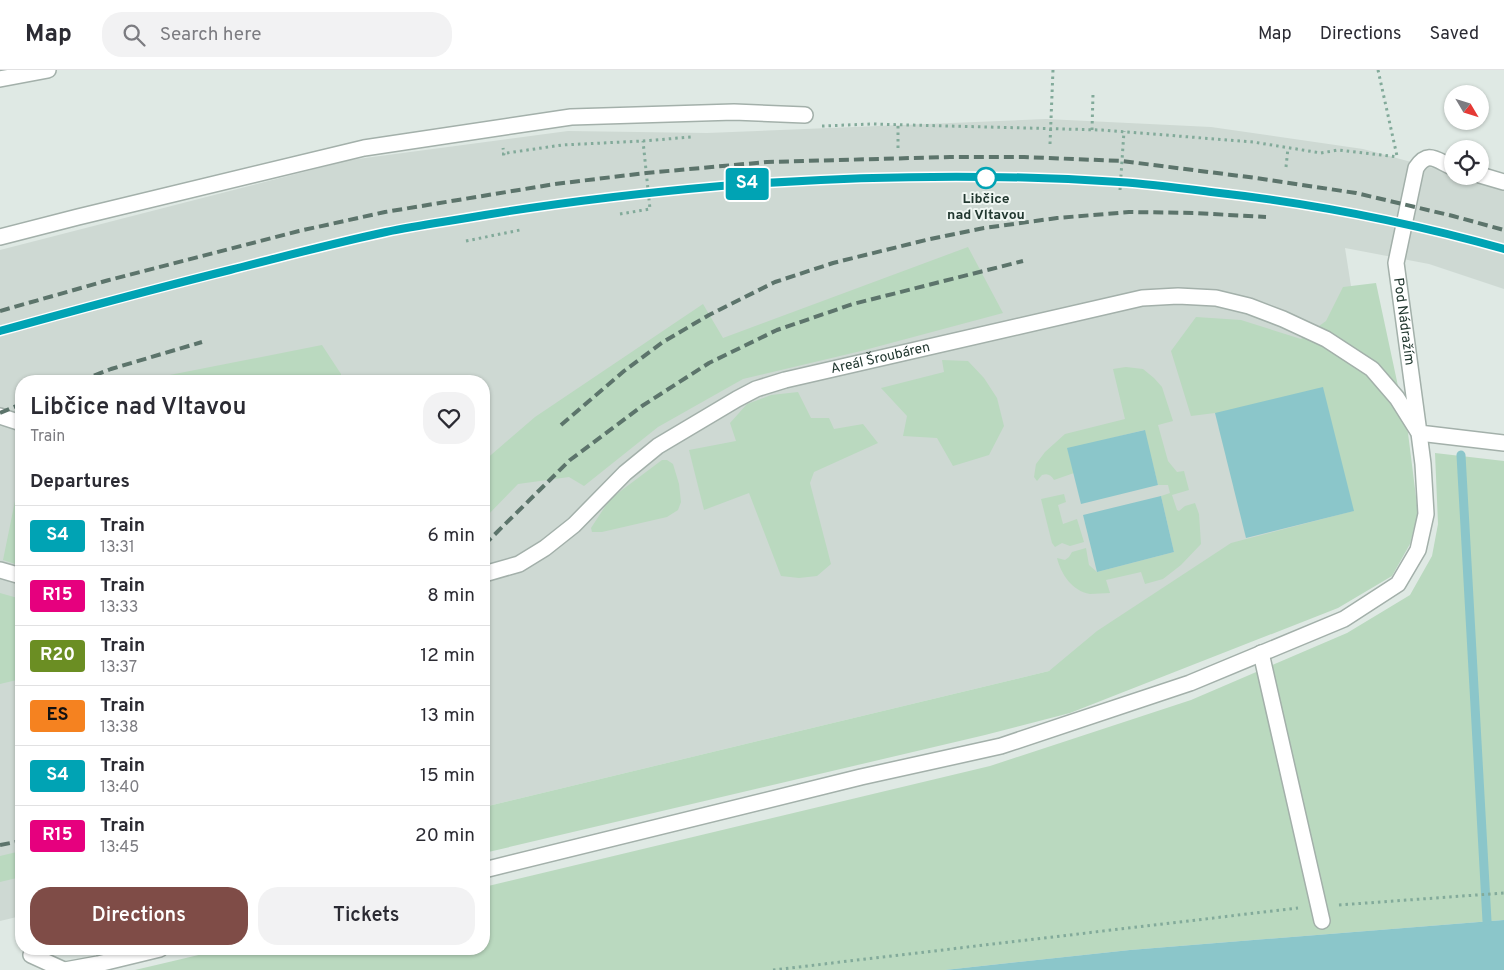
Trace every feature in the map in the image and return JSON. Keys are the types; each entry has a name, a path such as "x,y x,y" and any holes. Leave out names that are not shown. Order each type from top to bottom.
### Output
{"street":[{"path":"0,79 48,70"},
{"path":"0,237 78,216 364,148 571,117 734,112 805,115"},
{"name":"Pod Nádražím","path":"1419,433 1396,263 1416,168 1423,159 1429,158 1444,163"},
{"path":"1489,178 1504,182"},
{"name":"Areál Šroubáren","path":"490,572 519,564 545,548 574,525 625,473 658,446 737,398 756,390 784,380 1142,298 1178,296 1216,298 1249,306 1326,339 1372,370 1398,398 1419,433"},
{"path":"0,416 15,421"},
{"path":"490,869 861,777 1001,746 1190,683 1344,619 1398,584 1418,550 1426,514 1419,433 1504,443"},
{"path":"0,570 15,574"},
{"path":"1261,653 1320,913"},
{"path":"31,956 64,970 135,955"}],"path":[{"path":"1050,144 1054,70"},
{"path":"818,126 898,124 1092,130 1253,142 1321,153 1338,150 1397,157 1378,70"},
{"path":"1092,130 1093,94"},
{"path":"898,124 898,148"},
{"path":"1120,190 1124,132"},
{"path":"620,214 650,210 643,141"},
{"path":"508,153 562,146"},
{"path":"1286,167 1288,148"},
{"path":"466,241 520,230"},
{"path":"772,970 1504,893"}],"shaded area":[{"path":"1046,119 1211,127 1363,149 1444,171 1444,185 1489,185 1489,183 1504,187 1504,289 1429,264 1345,248 1391,540 1049,671 490,806 490,375 15,375 15,917 0,921 0,250 350,160 568,131 707,133"}],"green space":[{"path":"968,247 1003,313 861,351 743,379 658,427 584,486 569,477 518,484 490,513 490,456 535,417 703,304 723,338"},
{"path":"1376,283 1408,433 1418,513 1410,544 1392,576 1338,608 1070,713 985,735 490,852 490,806 1049,671 1097,631 1231,543 1353,511 1215,413 1191,416 1171,351 1196,317 1241,320 1301,339 1326,321 1343,287"},
{"path":"322,345 341,374 341,375 170,375"},
{"path":"942,360 968,361 984,378 997,398 1004,426 989,455 953,466 937,438 903,436 907,416 881,388 944,372"},
{"path":"1126,367 1143,369 1162,387 1173,421 1158,425 1168,461 1177,472 1184,471 1189,490 1172,495 1179,511 1185,506 1195,503 1199,514 1201,544 1181,565 1163,579 1145,584 1141,572 1106,580 1110,593 1090,594 1078,589 1068,581 1061,570 1057,558 1065,560 1072,552 1086,548 1089,565 1097,572 1174,552 1161,496 1170,493 1168,485 1158,485 1144,430 1068,449 1074,473 1054,480 1048,474 1042,475 1037,481 1034,477 1036,464 1045,452 1065,434 1125,419 1113,369"},
{"path":"798,392 811,418 829,418 834,429 863,424 878,443 814,472 810,483 831,564 817,576 799,578 781,576 749,493 704,510 689,450 736,441 730,423 747,404 771,395"},
{"path":"1435,453 1504,461 1504,920 1130,950 945,970 135,970 199,955 490,955 490,886 990,766 1191,700 1347,633 1410,595 1432,556 1438,524"},
{"path":"662,460 667,460 673,464 679,484 681,502 678,510 667,517 602,532 592,532 591,528 610,499"},
{"path":"1064,494 1066,502 1058,505 1063,524 1077,519 1084,542 1070,546 1062,543 1055,547 1052,543 1041,499"},
{"path":"15,501 15,564 3,560"},
{"path":"0,593 15,597 15,680 0,684"},
{"path":"15,852 15,878 0,882 0,856"}],"water":[{"path":"1323,387 1354,511 1246,538 1215,413"},
{"path":"1145,430 1158,485 1081,504 1067,448"},
{"path":"1161,496 1174,552 1097,572 1083,515"},
{"path":"1504,920 1504,970 945,970 1130,950"}],"waterway":[{"path":"1461,455 1487,921"}],"railway":[{"path":"0,311 109,280 299,231 385,212 555,184 646,173 767,162 950,157 1024,157 1122,161 1356,193 1504,230"},
{"path":"0,331 241,266 409,227 644,192 826,180 1022,177 1148,184 1273,200 1351,213 1428,229 1504,249"},
{"path":"561,425 624,371 663,342 709,315 775,282 833,263 984,228 1057,218 1129,212 1266,217"},
{"path":"490,539 570,460 642,406 709,363 777,330 853,304 1023,261"},
{"path":"96,375 202,342"},
{"path":"0,413 15,407"},
{"path":"0,845 15,842"}],"train":[{"name":"S4","path":"0,331 303,251 390,231 559,203 649,192 770,183 950,177 1121,182 1254,197 1352,212 1454,235 1504,249"}],"place":[{"name":"Libčice nad Vltavou","path":"986,178"}]}
